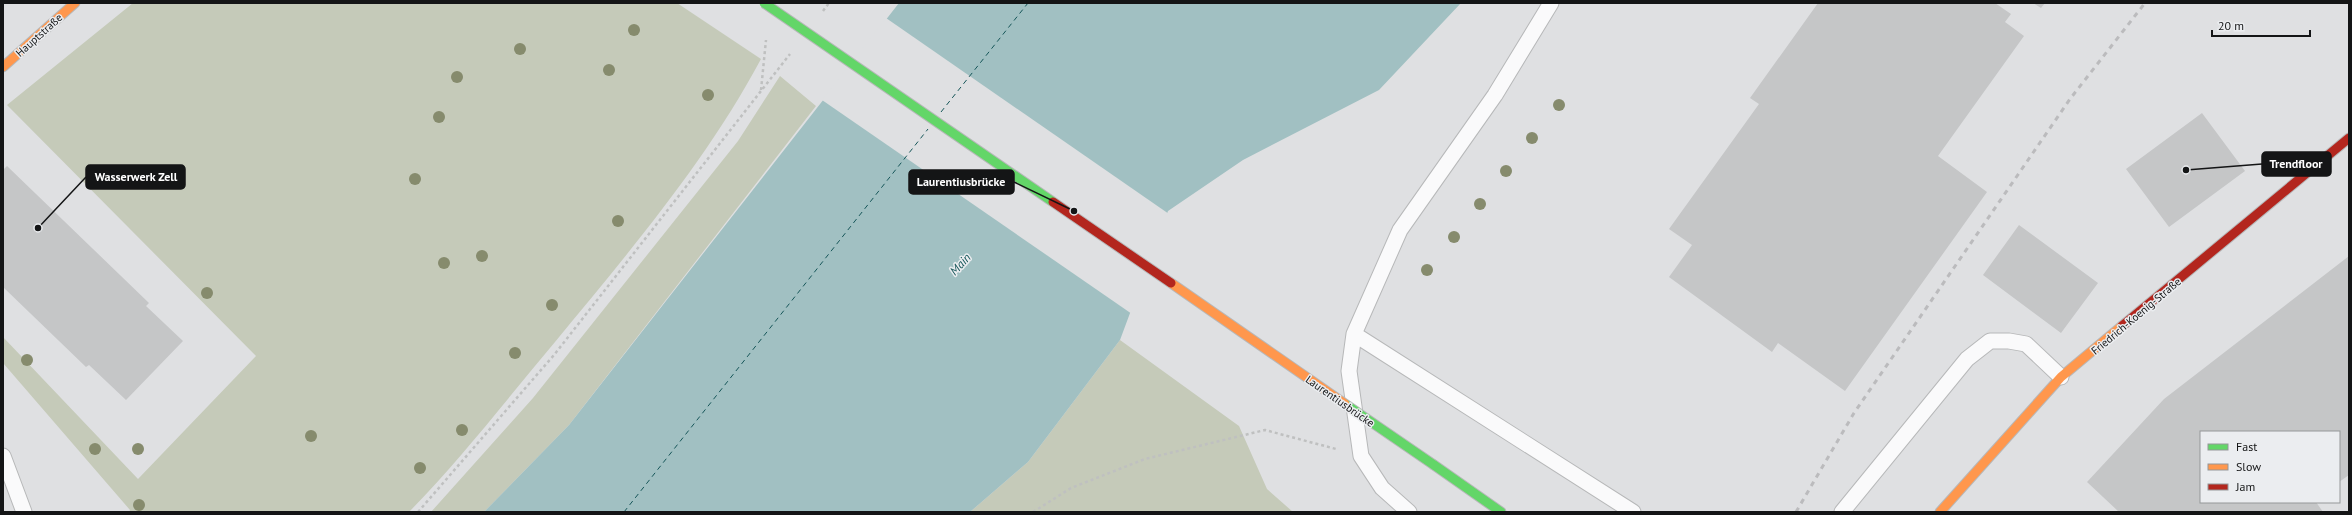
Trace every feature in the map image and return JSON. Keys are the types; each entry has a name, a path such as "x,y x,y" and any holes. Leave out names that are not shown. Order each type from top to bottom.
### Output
{"main road":[{"name":"Hauptstraße","path":"3,67 75,3"},
{"name":"Laurentiusbrücke","path":"764,3 1501,512"},
{"name":"Friedrich-Koenig-Straße","path":"1940,512 2007,435 2061,378 2349,138"}],"lane":[{"path":"1409,512 1382,488 1361,456 1349,371 1354,334 1400,230 1495,95 1551,3"},
{"path":"1354,334 1633,512"},
{"path":"1842,512 1967,359 1990,341 2009,341 2026,344 2061,378"},
{"path":"3,456 24,512"}],"path":[{"path":"418,512 554,355 761,91 767,32"},
{"path":"1033,512 1071,488 1146,459 1265,430 1361,456"}],"green space":[{"path":"133,3 677,3 761,59 716,134 691,170 638,240 484,428 409,512 129,512 130,510 3,363 3,337 138,479 256,356 7,105"},
{"path":"780,76 816,106 569,425 484,512 431,512 533,398 738,141"},
{"path":"1120,340 1239,426 1267,489 1293,512 970,512 1028,462"}],"water":[{"name":"Main","path":"899,3 1461,3 1379,90 1243,160 1168,211 1120,340 1028,462 970,512 484,512 569,425"}],"pier":[{"path":"886,18 1169,214 1132,314 822,100"}],"building":[{"path":"1818,3 1995,3 2011,14 2005,22 2024,36 1938,156 1987,192 1845,391 1778,343 1772,352 1669,277 1692,245 1669,229 1759,104 1750,98"},
{"path":"2033,3 2045,3 2041,8"},
{"path":"2202,113 2245,171 2169,227 2126,169"},
{"path":"7,166 149,303 146,306 183,341 126,400 89,365 86,367 3,287 3,170"},
{"path":"2019,225 2098,283 2061,333 1983,275"},
{"path":"2349,256 2349,475 2340,481 2340,431 2200,431 2200,503 2317,503 2323,512 2119,512 2087,482 2164,399"}],"ferry route":[{"path":"941,112 1028,3"},
{"path":"624,512 928,129"}],"railway":[{"path":"1796,512 1854,413 2070,99 2145,3"}],"traffic: fast":[{"path":"764,3 1053,202"},
{"path":"1345,404 1434,465"},
{"path":"1434,465 1501,512"}],"traffic: slow":[{"path":"3,67 75,3"},
{"path":"1171,283 1345,404"},
{"path":"1940,512 2061,377 2122,326"}],"traffic: jam":[{"path":"2122,326 2349,138"},
{"path":"1053,202 1171,283"}],"place":[{"name":"Trendfloor","path":"2186,170"},
{"name":"Laurentiusbrücke","path":"1074,211"},
{"name":"Wasserwerk Zell","path":"38,228"}]}
